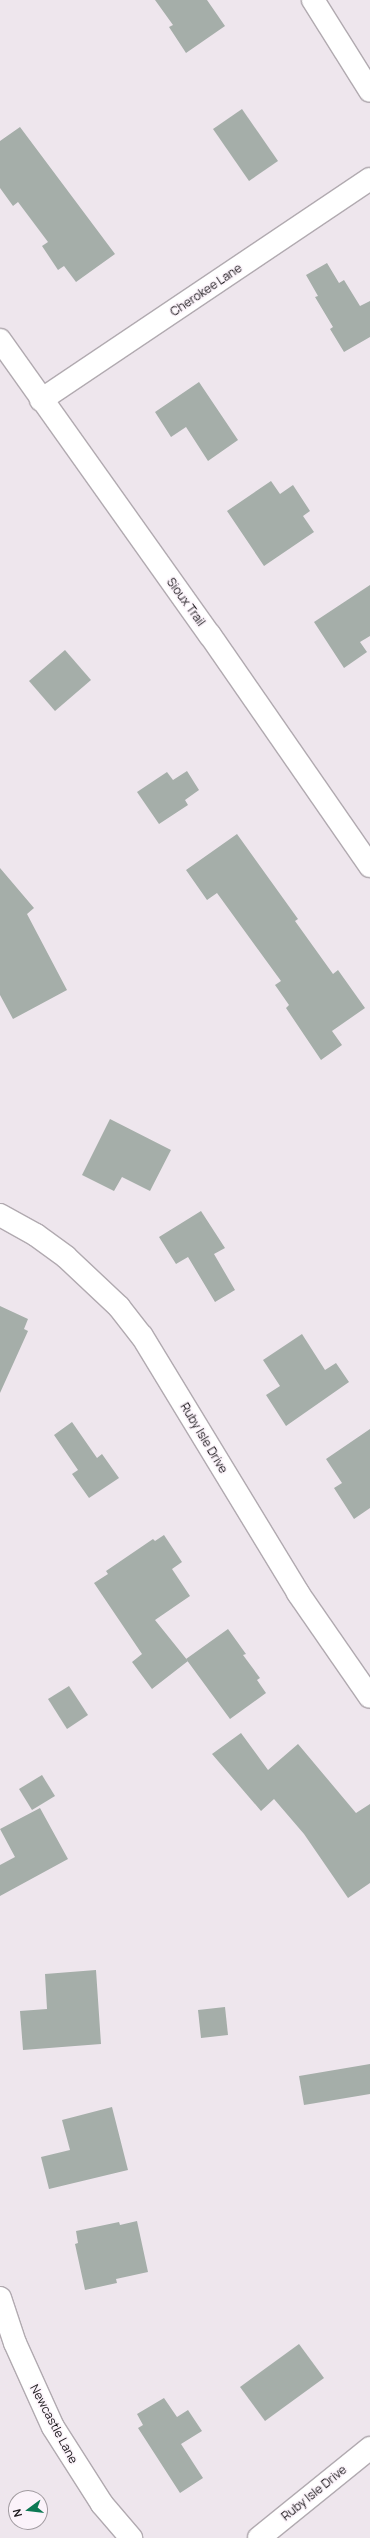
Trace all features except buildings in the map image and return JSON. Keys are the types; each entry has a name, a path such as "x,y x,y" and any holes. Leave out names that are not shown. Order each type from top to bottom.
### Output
{"street":[{"path":"312,0 370,91"},
{"name":"Cherokee Lane","path":"41,400 370,179"},
{"name":"Sioux Trail","path":"0,340 41,400 210,635 370,866"},
{"name":"Ruby Isle Drive","path":"0,1215 36,1235 66,1257 119,1307 142,1336 294,1587 370,1697"},
{"name":"Newcastle Lane","path":"0,2298 18,2350 53,2427 102,2504 132,2538"},
{"name":"Ruby Isle Drive","path":"259,2538 370,2448"}]}
